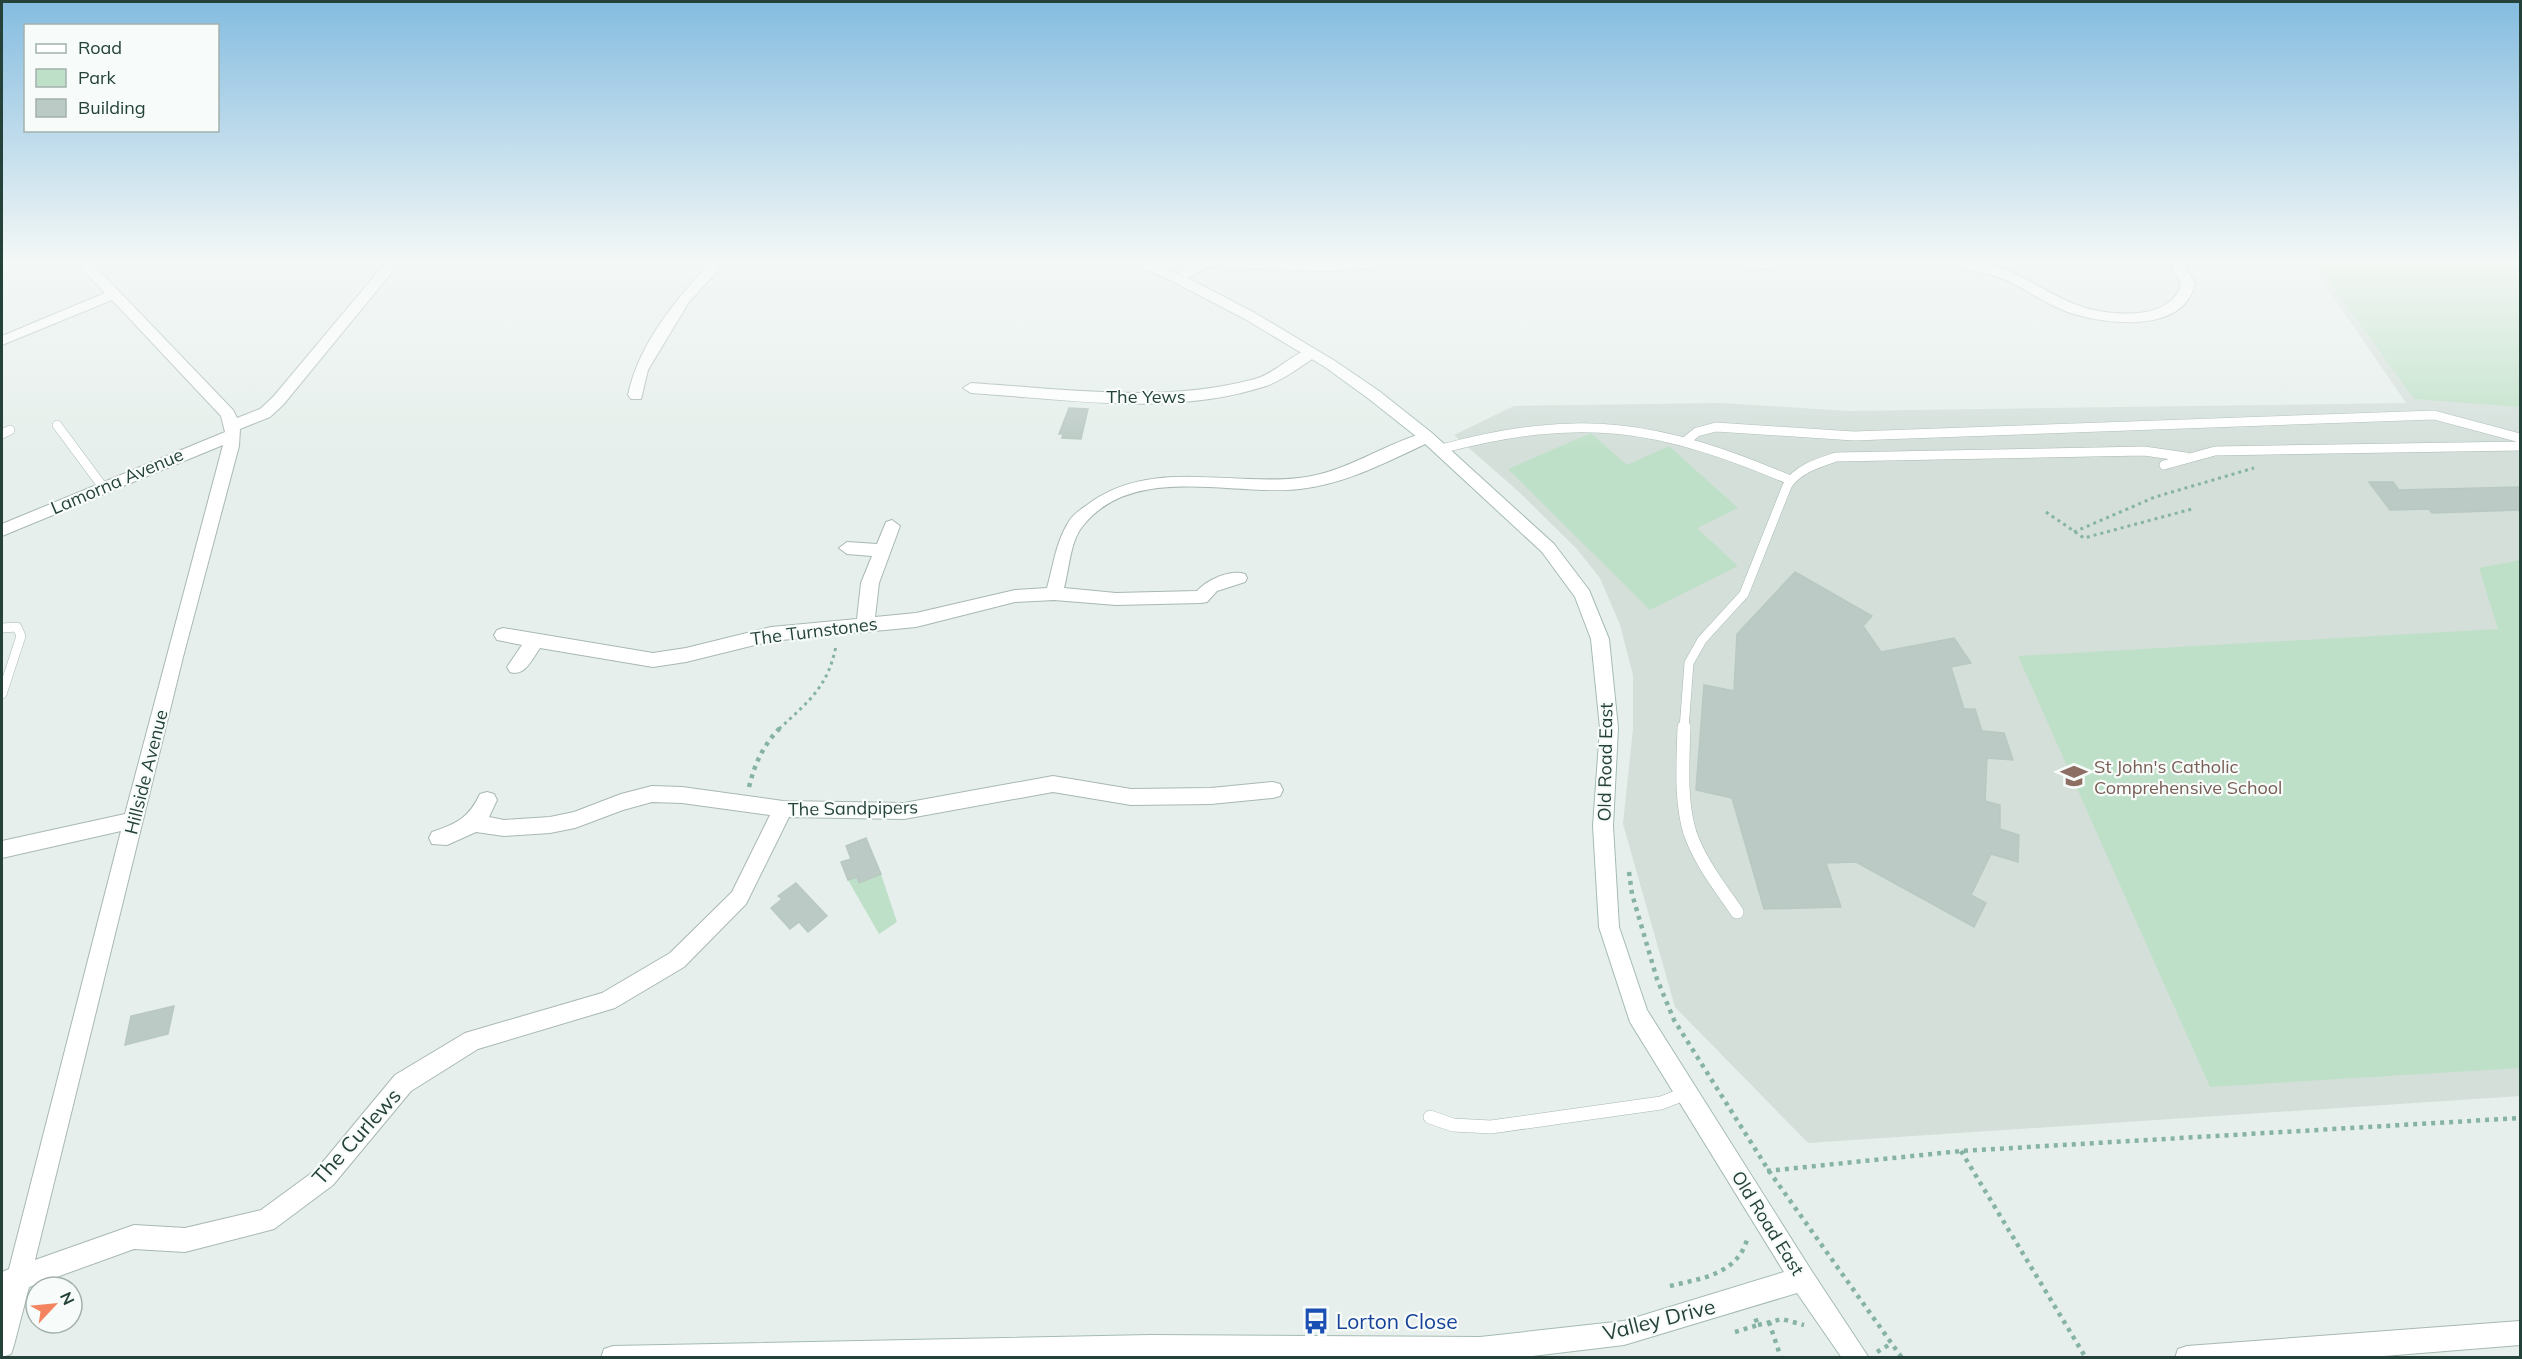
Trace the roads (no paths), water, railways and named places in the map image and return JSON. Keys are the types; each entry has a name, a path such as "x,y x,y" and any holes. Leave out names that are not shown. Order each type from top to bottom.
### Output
{"street":[{"path":"2,341 42,324"},
{"path":"144,324 228,414 233,430 261,415 278,401 341,324"},
{"path":"636,395 641,370 668,324"},
{"name":"Old Road East","path":"1261,324 1312,353 1374,395 1434,443 1548,548 1583,595 1600,639 1609,728 1603,826 1609,927 1638,1015 1802,1279 1857,1358"},
{"name":"The Yews","path":"971,388 1154,399 1200,396 1263,382 1312,353"},
{"name":"Lamorna Avenue","path":"2,530 233,430"},
{"name":"Hillside Avenue","path":"2,1345 10,1280 134,820 233,430"},
{"path":"1054,594 1073,526 1093,506 1123,489 1160,482 1253,486 1309,482 1345,473 1434,443"},
{"path":"865,625 870,583 892,526"},
{"path":"847,548 882,551"},
{"name":"The Turnstones","path":"503,635 650,660 690,654 771,633 919,619 1004,597 1054,594 1116,599 1201,597 1213,585 1239,578"},
{"path":"516,667 535,641"},
{"name":"The Sandpipers","path":"473,823 504,828 550,825 575,820 621,802 652,794 682,795 746,806 783,809 904,811 1053,784 1131,797 1211,796 1273,790"},
{"path":"439,838 454,836 473,823 482,813 487,800"},
{"name":"The Curlews","path":"10,1280 134,1237 185,1240 266,1221 325,1177 403,1083 473,1040 608,1001 677,960 738,898 783,809"},
{"path":"2,849 134,820"},
{"name":"Valley Drive","path":"613,1358 1175,1347 1480,1353 1624,1333 1802,1279"},
{"path":"2187,1358 2345,1351 2520,1333"}],"lane":[{"path":"1687,440 1697,432 1716,427 1854,436 2434,415 2520,438"},
{"path":"57,424 104,487"},
{"path":"1434,443 1578,425 1642,429 1687,440 1734,456 1790,480"},
{"path":"2164,465 2186,457 2215,452 2520,446"},
{"path":"1737,912 1707,867 1689,830 1684,786 1688,664 1701,639 1744,594 1790,480 1812,464 1836,457 2144,451 2186,457"},
{"path":"2,628 17,627 21,636 2,694"},
{"path":"2,665 13,660"},
{"path":"1430,1117 1453,1125 1491,1127 1662,1103 1686,1093"}],"place":[{"name":"St John's Catholic Comprehensive School","path":"2074,776"},
{"name":"Lorton Close","path":"1316,1321"}]}
